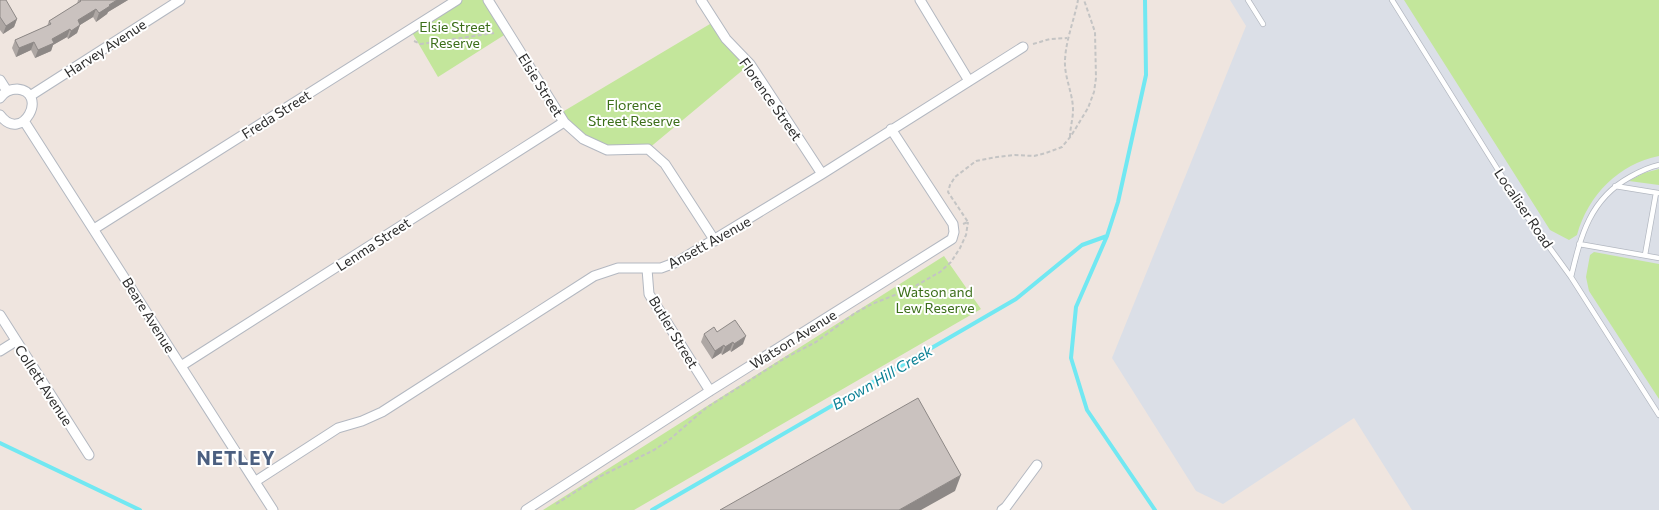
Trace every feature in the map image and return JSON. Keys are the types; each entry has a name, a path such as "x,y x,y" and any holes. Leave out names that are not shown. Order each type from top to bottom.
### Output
{"street":[{"name":"Harvey Avenue","path":"30,96 180,0"},
{"name":"Freda Street","path":"94,229 457,0"},
{"name":"Elsie Street","path":"488,0 564,122 583,139 607,150 648,149 665,164 715,241"},
{"name":"Florence Street","path":"701,0 726,39 750,64 822,174"},
{"path":"920,0 969,80"},
{"name":"Ansett Avenue","path":"256,481 338,428 362,421 382,412 594,276 618,268 661,268 677,262 715,241 1022,47"},
{"path":"0,80 7,91"},
{"path":"0,98 7,91 21,90 30,96 32,106 32,112 24,121 14,124 8,122 0,115"},
{"name":"Beare Avenue","path":"24,121 273,510"},
{"name":"Lenma Street","path":"181,366 564,122"},
{"path":"892,129 952,224"},
{"name":"Watson Avenue","path":"526,510 710,391 952,239 954,232 952,224"},
{"name":"Butler Street","path":"647,269 649,294 710,391"},
{"name":"Collett Avenue","path":"0,315 89,455"},
{"path":"0,351 16,341"},
{"path":"1002,510 1006,508 1037,465"}],"lane":[{"path":"1248,0 1263,24"},
{"name":"Localiser Road","path":"1392,0 1528,218 1571,277 1659,414"},
{"path":"1571,277 1579,244 1596,207 1615,186 1638,173 1659,165"},
{"path":"1615,186 1658,193 1645,255"},
{"path":"1579,244 1659,258"}],"path":[{"path":"1070,138 1073,111 1064,64 1067,38 1075,17 1078,0"},
{"path":"554,505 599,477 654,450 669,440 706,408 785,358 812,345 864,309 910,289 940,272 960,248 966,235 968,222 948,192 955,177 976,161 1015,155 1034,156 1062,146 1070,138 1088,108 1094,92 1096,78 1095,32 1084,0"},
{"path":"414,41 421,44 494,33"},
{"path":"1022,47 1050,39 1067,38"},
{"path":"952,224 968,222"}],"shaded area":[{"path":"1230,0 1659,0 1659,510 1412,510 1354,418 1223,504 1196,491 1112,358 1246,26"}],"green space":[{"name":"Elsie Street Reserve","path":"457,0 488,0 509,32 438,77 410,29"},
{"path":"1404,0 1659,0 1659,156 1631,166 1607,184 1589,207 1577,235 1569,240 1550,230"},
{"name":"Florence Street Reserve","path":"715,21 750,64 648,149 607,150 583,139 559,114"},
{"path":"1659,169 1659,185 1629,181 1644,173"},
{"path":"1594,252 1659,264 1659,399 1589,291 1586,277 1590,255"},
{"name":"Watson and Lew Reserve","path":"944,256 981,309 634,510 543,510"}],"building":[{"path":"0,0 6,0 17,19 6,26 0,17"},
{"path":"80,0 117,0 99,13 96,9 78,20 80,25 52,39 54,43 38,50 34,42 19,48 15,40 51,24 49,21"},
{"path":"735,320 746,336 734,344 733,342 725,347 724,345 715,351 704,334 714,327 717,332"},
{"path":"918,398 961,475 899,510 720,510"}],"waterway":[{"path":"1145,0 1146,75 1118,202 1107,236 1076,307 1071,358 1087,410 1155,510"},
{"name":"Brown Hill Creek","path":"652,510 1016,299 1082,245 1107,236"},
{"name":"Brown Hill Creek","path":"0,443 140,510"}],"district":[{"name":"NETLEY","path":"236,457"}]}
